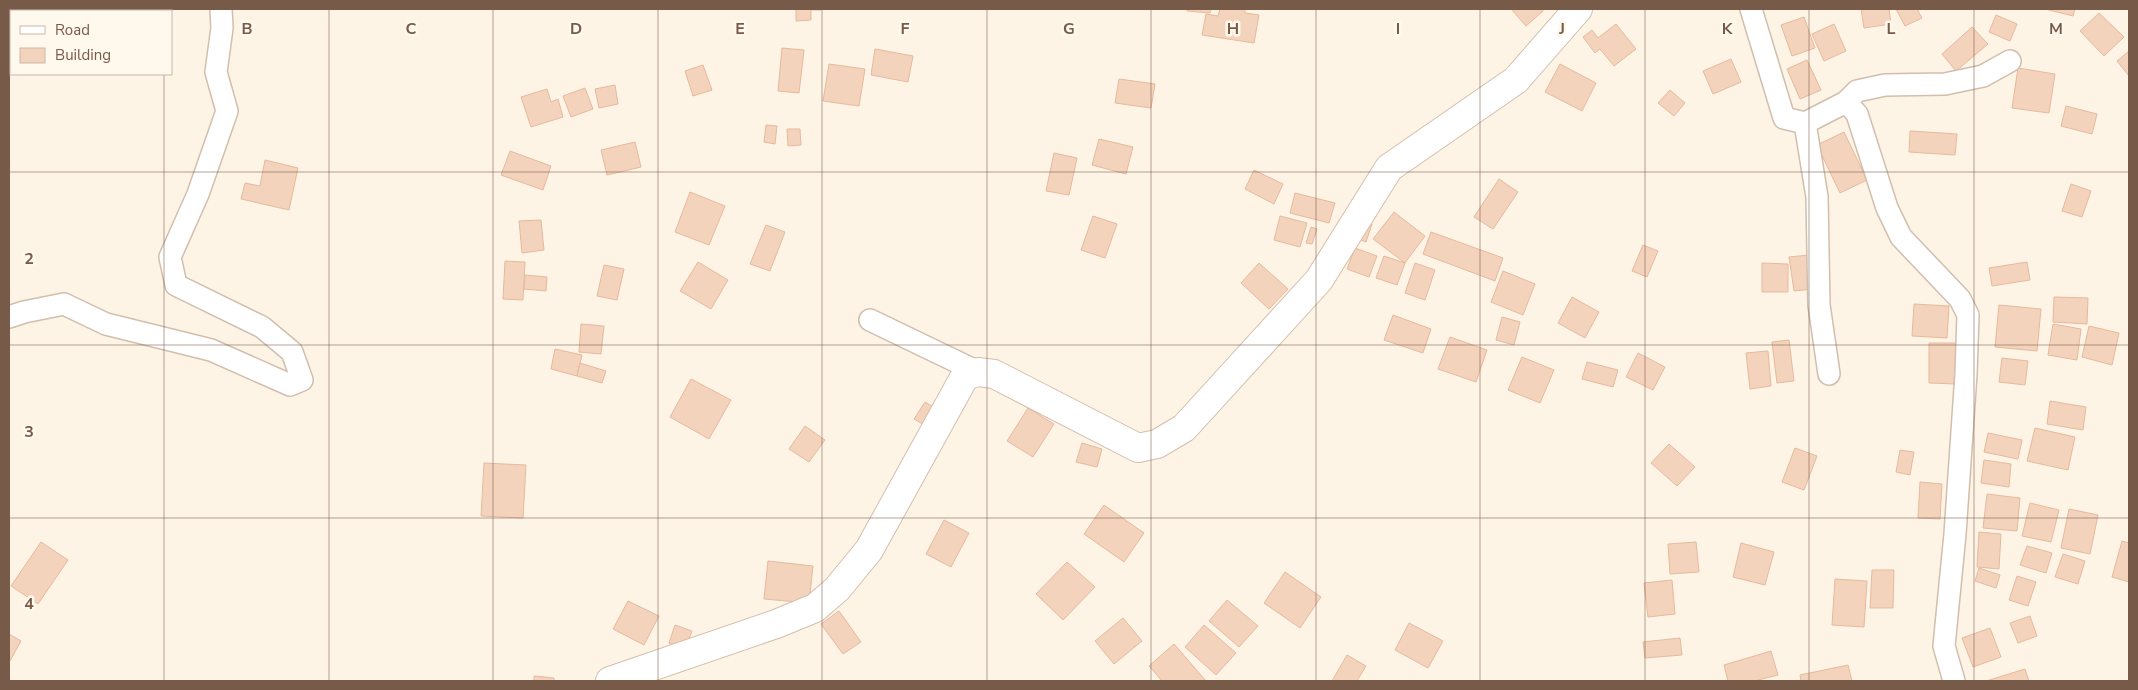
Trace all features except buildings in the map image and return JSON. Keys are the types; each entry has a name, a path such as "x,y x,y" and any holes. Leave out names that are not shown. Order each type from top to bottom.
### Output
{"street":[{"path":"9,317 64,304 106,324 211,350 290,385 302,380 292,352 262,327 176,285 170,257 198,194 228,111 216,72 222,28 221,9"},
{"path":"870,320 978,372 994,374 1138,448 1157,444 1184,428 1319,280 1389,168 1516,80 1578,9"},
{"path":"1751,9 1784,118 1805,123 1846,102 1857,91 1885,85 1945,84 1983,76 2010,61"},
{"path":"1846,102 1857,114 1886,208 1901,238 1960,299 1968,315 1955,534 1944,646 1954,681"},
{"path":"1805,123 1817,197 1819,305 1828,374"},
{"path":"610,681 776,624 815,608 836,589 869,550 965,376 978,372"}]}
